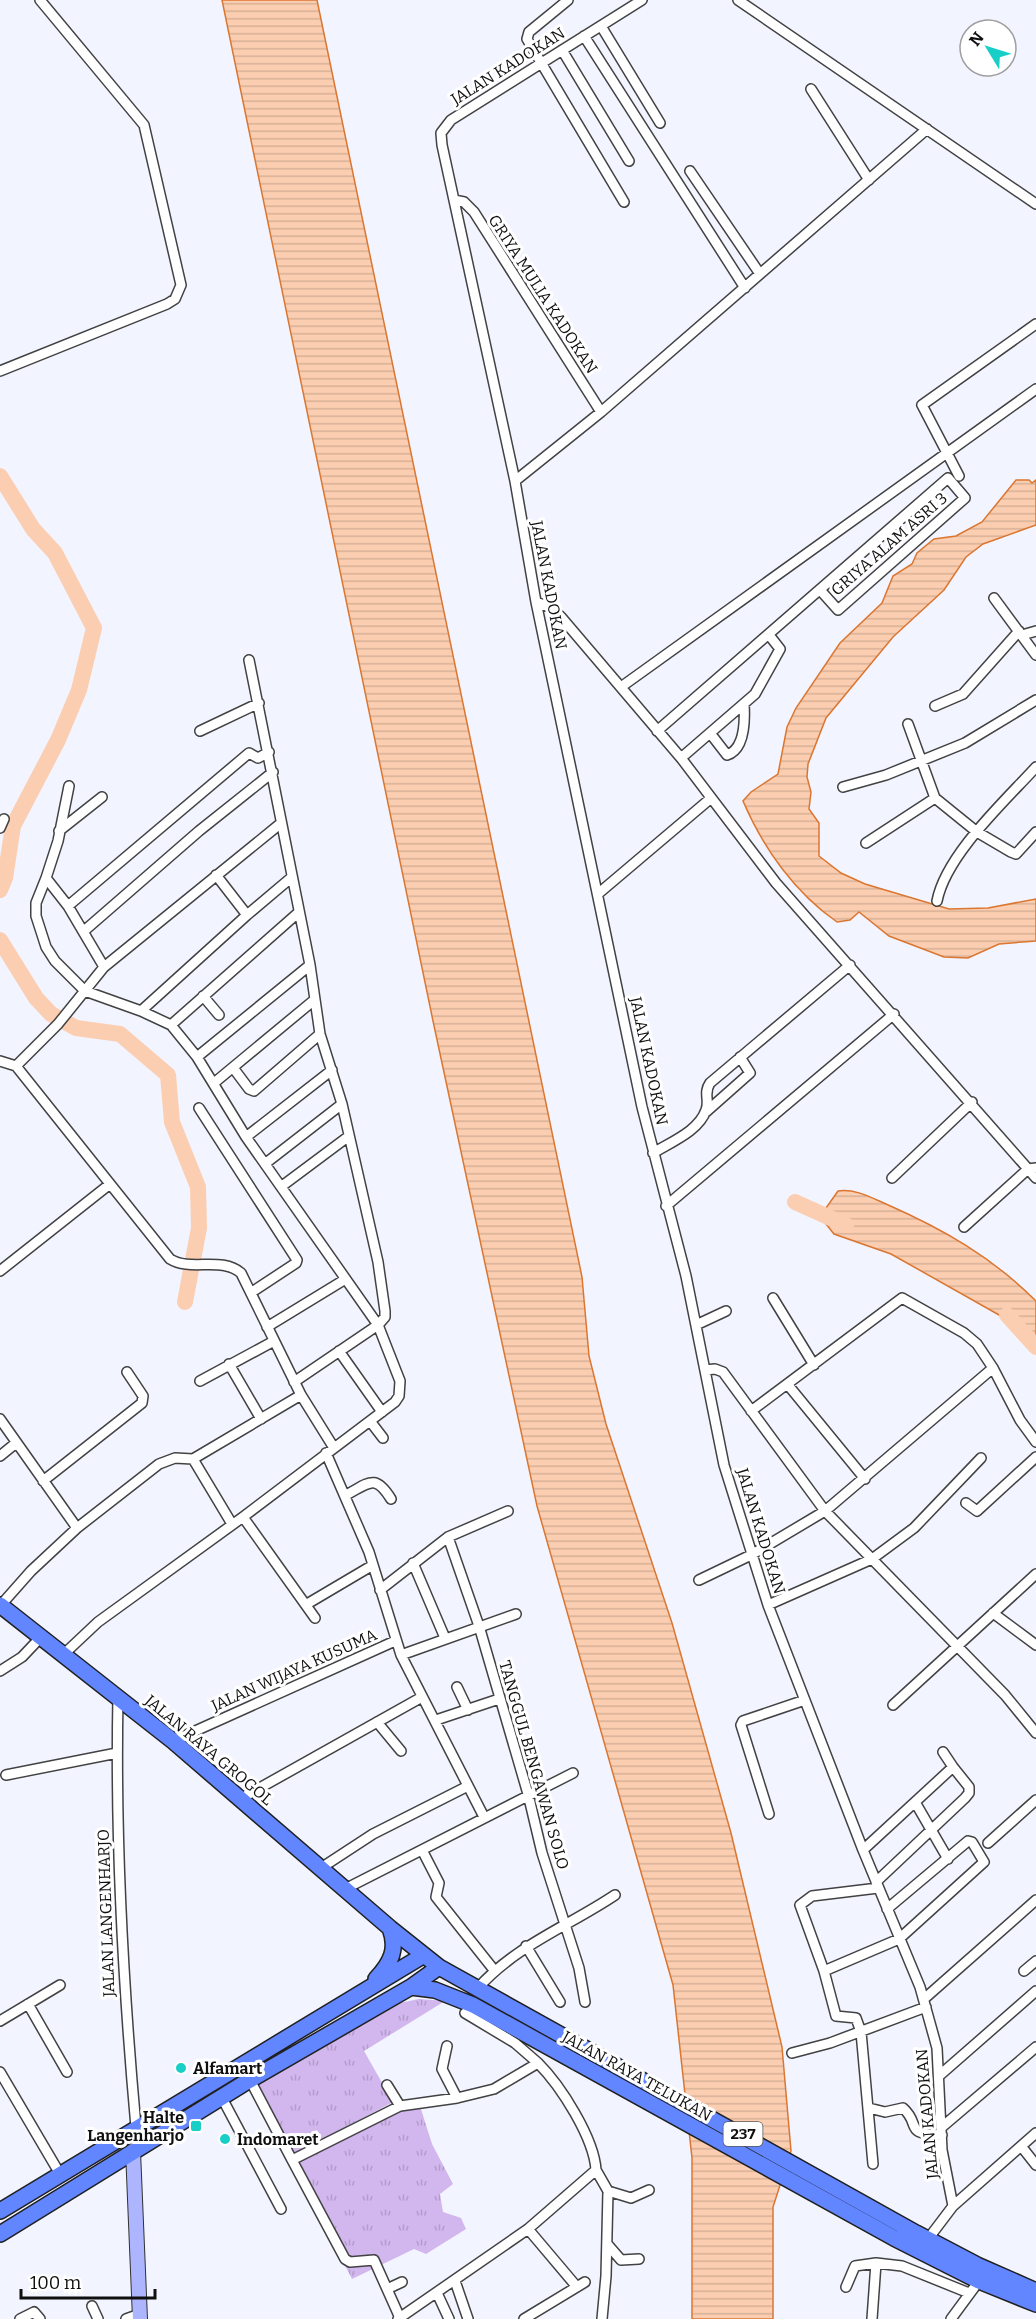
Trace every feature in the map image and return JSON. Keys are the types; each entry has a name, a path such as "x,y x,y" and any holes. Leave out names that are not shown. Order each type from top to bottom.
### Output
{"main road":[{"name":"JALAN RAYA GROGOL","path":"0,1606 173,1741 424,1955"},
{"path":"365,1989 380,1974 394,1952 390,1928"},
{"path":"0,2211 424,1955"},
{"name":"JALAN RAYA TELUKAN","path":"424,1955 439,1967 477,1989 710,2116 928,2239 977,2265 1036,2291"},
{"path":"0,2234 251,2079 411,1987 439,1967"},
{"name":"JALAN RAYA TELUKAN","path":"411,1987 435,1990 473,2005 894,2238 974,2287 1036,2304"},
{"path":"251,2059 251,2079"},
{"path":"231,2071 251,2079"},
{"path":"133,2151 140,2316"}],"street":[{"path":"0,371 167,304 175,299 181,285 148,133 137,116 39,0"},
{"path":"568,0 526,36 624,202"},
{"name":"JALAN KADOKAN","path":"642,0 451,120 441,133 442,145 515,481 536,602 653,1153 680,1253 724,1465 768,1605 925,2003 935,2036 940,2075 945,2170 953,2206"},
{"path":"738,0 1036,204"},
{"path":"601,26 660,123"},
{"path":"584,36 745,288"},
{"path":"562,50 629,161"},
{"path":"810,89 869,180"},
{"path":"515,481 601,412 927,129"},
{"path":"690,171 760,274"},
{"name":"GRIYA MULIA KADOKAN","path":"454,200 464,202 474,212 601,412"},
{"path":"958,476 922,405 1036,324"},
{"path":"621,687 946,456 1036,389"},
{"name":"GRIYA ALAM ASRI 3","path":"657,730 821,591 821,585 948,478 965,498 838,610 821,591"},
{"path":"994,598 1036,655"},
{"path":"536,602 552,608 561,616 681,758 776,883 1032,1168 1036,1178"},
{"path":"935,706 963,694 1021,633 1036,631"},
{"path":"681,758 760,689 780,652 780,648 769,635"},
{"path":"249,660 273,772 280,824 310,964 313,1001 320,1034 342,1104 378,1262 385,1311 385,1317 378,1325 294,1382"},
{"path":"843,787 886,775 965,743 1036,700"},
{"path":"200,731 258,703"},
{"path":"710,733 727,754 737,750 744,704"},
{"path":"908,724 935,798 977,832 1016,854 1036,832"},
{"path":"68,906 249,753 258,758 268,752"},
{"path":"937,902 944,876 977,832 1036,768"},
{"path":"84,932 199,831 273,772"},
{"path":"64,1654 98,1622 243,1517 395,1402 400,1389 400,1381 378,1325 344,1280 282,1186 246,1137 197,1057 171,1025 141,1011 85,991 55,961 46,947 36,916 36,903 56,848 69,786"},
{"path":"59,831 102,797"},
{"path":"866,843 935,798"},
{"path":"599,893 710,799"},
{"path":"16,1066 58,1024 104,968 280,824"},
{"path":"216,875 247,915"},
{"path":"141,1011 292,877"},
{"path":"46,878 68,906 104,968"},
{"path":"171,1025 300,912"},
{"path":"197,1057 310,964"},
{"path":"706,1112 707,1087 850,964"},
{"path":"203,996 219,1015"},
{"path":"214,1083 234,1069 313,1001"},
{"path":"666,1206 894,1014"},
{"path":"234,1069 249,1089 254,1091 320,1034"},
{"path":"653,1153 697,1125 706,1112 750,1073 740,1057"},
{"path":"0,1060 16,1066 170,1259 180,1263 226,1265 241,1273 330,1450 373,1565 396,1641 484,1817"},
{"path":"246,1137 332,1070"},
{"path":"892,1178 972,1102"},
{"path":"266,1163 342,1104"},
{"path":"199,1108 297,1260 296,1263 252,1292"},
{"path":"282,1186 349,1136"},
{"path":"964,1227 1032,1168"},
{"path":"0,1271 110,1184"},
{"path":"267,1327 344,1280"},
{"path":"773,1298 814,1365"},
{"path":"751,1411 902,1298 964,1333 977,1344 993,1368 1020,1420 1036,1442"},
{"path":"696,1325 726,1311"},
{"path":"200,1381 274,1341"},
{"path":"339,1351 382,1412"},
{"path":"229,1364 261,1419"},
{"path":"699,1580 751,1555 825,1511 993,1368"},
{"path":"705,1370 715,1369 723,1372 825,1511 1005,1695 1036,1733"},
{"path":"43,1481 142,1402 143,1396 127,1372"},
{"path":"788,1385 865,1479"},
{"path":"0,1606 31,1571 77,1528 169,1460 189,1459 301,1395"},
{"path":"0,1419 77,1528"},
{"path":"370,1421 383,1438"},
{"path":"0,1456 16,1443"},
{"path":"966,1503 977,1511 1036,1457"},
{"path":"768,1605 872,1559 914,1528 981,1458"},
{"path":"189,1459 232,1524"},
{"path":"346,1495 371,1482 377,1482 383,1485 391,1499"},
{"path":"380,1590 448,1537 508,1511"},
{"path":"243,1517 315,1618"},
{"name":"TANGGUL BENGAWAN SOLO","path":"448,1537 479,1626 528,1794 542,1853 579,1968 585,2002"},
{"path":"413,1563 445,1638"},
{"path":"307,1604 373,1565"},
{"path":"893,1705 1036,1574"},
{"path":"993,1613 1036,1645"},
{"path":"402,1655 516,1614"},
{"path":"0,1671 22,1657 41,1637"},
{"name":"JALAN WIJAYA KUSUMA","path":"173,1741 396,1641"},
{"path":"457,1687 468,1710"},
{"name":"JALAN LANGENHARJO","path":"118,1697 117,1753 126,2017 136,2127"},
{"path":"240,1799 422,1697"},
{"path":"436,1720 499,1700"},
{"path":"770,1814 741,1725 743,1721 805,1700"},
{"path":"377,1722 401,1751"},
{"path":"873,2164 861,2032 856,2018 836,2016 824,1971 800,1905 812,1896 877,1885 969,1793 969,1787 943,1752"},
{"path":"6,1775 117,1753"},
{"path":"863,1850 953,1767"},
{"path":"345,1889 573,1773"},
{"path":"321,1868 373,1834 468,1786"},
{"path":"988,1843 1036,1800"},
{"path":"915,1802 948,1859"},
{"path":"824,1971 899,1939 984,1862 970,1841 887,1909"},
{"path":"422,1850 439,1883 436,1897 494,1970"},
{"path":"477,1989 494,1970 526,1946 615,1895"},
{"path":"792,2053 861,2032 925,2003 1036,1900"},
{"path":"526,1946 560,2002"},
{"path":"1024,1971 1036,1961"},
{"path":"0,2021 60,1985"},
{"path":"940,2075 1036,1991"},
{"path":"28,2004 67,2072"},
{"path":"465,2013 516,2043 538,2063 550,2077 593,2147 596,2170 608,2191 608,2245 602,2319"},
{"path":"447,2046 442,2069 457,2098"},
{"path":"869,2108 885,2112 903,2108 917,2131 923,2134 942,2131 1036,2047"},
{"path":"292,2160 400,2106 457,2098 494,2089 538,2063"},
{"path":"0,2072 3,2086 60,2174"},
{"path":"251,2079 345,2259 350,2262 374,2260 399,2318 528,2229 596,2170"},
{"path":"387,2085 400,2106"},
{"path":"222,2098 281,2209"},
{"path":"928,2239 953,2206 1036,2133"},
{"path":"1021,2146 1036,2165"},
{"path":"608,2191 631,2198 649,2190"},
{"path":"524,2319 581,2284 528,2229"},
{"path":"608,2245 621,2260 639,2259"},
{"path":"872,2319 876,2263"},
{"path":"846,2287 855,2266 876,2263 909,2268 974,2287 951,2319"},
{"path":"455,2281 468,2319"},
{"path":"387,2289 402,2282"},
{"path":"437,2293 449,2319"},
{"path":"92,2306 98,2319"},
{"path":"20,2319 37,2316"},
{"path":"126,2319 140,2316"}],"green space":[{"path":"419,1999 445,2001 364,2051 393,2102 289,2157 251,2088 385,2006"},
{"path":"420,2106 432,2144 453,2184 440,2194 443,2212 461,2218 466,2229 426,2254 414,2249 352,2279 292,2162 389,2113"}],"shaded area":[{"path":"222,0 317,0 582,1277 589,1356 606,1424 672,1623 731,1833 782,2047 791,2151 773,2207 773,2319 692,2319 692,2158 673,1985 537,1506 433,1021"},
{"path":"1016,480 1029,480 1032,483 1036,480 1036,525 983,544 966,557 944,590 893,637 826,718 808,764 807,777 811,792 809,809 819,823 819,856 841,873 865,884 949,909 988,908 1036,899 1036,941 999,944 968,958 944,957 889,936 859,912 850,920 837,922 807,897 782,868 760,836 743,801 751,792 778,774 787,727 796,708 840,643 882,603 893,576 912,564 917,553 934,539 956,536 982,522"},
{"path":"838,1191 863,1194 907,1214 966,1245 1002,1271 1036,1301 1036,1341 1008,1320 891,1254 834,1234 826,1224 826,1208"}],"waterway":[{"path":"0,476 33,529 55,553 94,628 79,690 58,740 13,826 5,878 0,890"},
{"path":"0,940 36,998 51,1014 76,1028 120,1034 168,1075 172,1122 198,1187 199,1228 185,1302"},
{"path":"795,1202 846,1225"},
{"path":"1007,1315 1036,1347"}],"place":[{"name":"Alfamart","path":"181,2068"},
{"name":"Halte Langenharjo","path":"196,2126"},
{"name":"Indomaret","path":"225,2139"}]}
